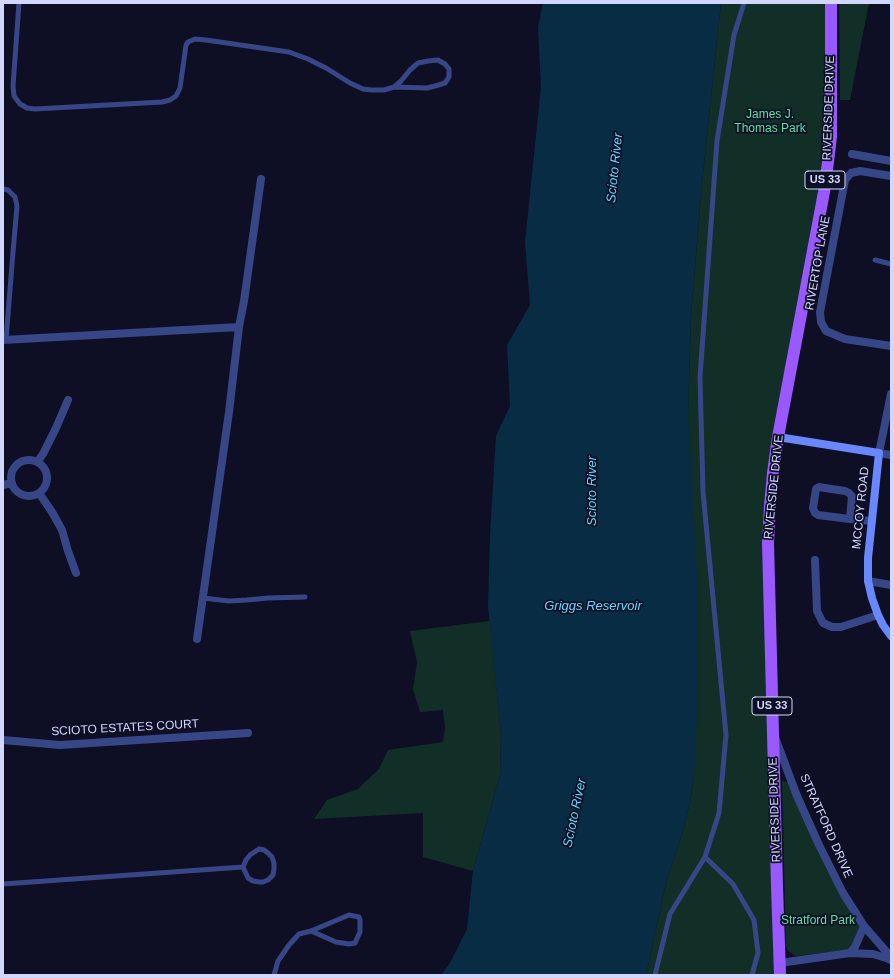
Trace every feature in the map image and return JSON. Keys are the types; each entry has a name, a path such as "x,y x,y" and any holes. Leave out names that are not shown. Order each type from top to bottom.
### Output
{"main road":[{"name":"RIVERSIDE DRIVE","path":"780,969 768,543 770,499 778,437 824,192 828,162 831,136 831,3"},
{"name":"MCCOY ROAD","path":"778,437 879,454 868,558 868,581 878,615 891,636"}],"street":[{"path":"852,154 891,162"},
{"name":"RIVERTOP LANE","path":"891,176 860,171 851,173 845,180 820,312 821,322 826,331 845,339 891,346"},
{"path":"197,639 229,412 239,327 261,179"},
{"path":"5,340 239,327"},
{"path":"891,394 879,454 891,455"},
{"path":"38,461 56,428 68,400"},
{"path":"27,459 38,461 46,469 48,479 46,485 40,493 29,496 23,495 14,488 11,478 12,472 14,468 22,461 27,459"},
{"path":"3,484 12,483"},
{"path":"850,519 852,496 849,493 825,488 816,489 813,508 814,512 818,515 872,522"},
{"path":"40,493 62,530 76,573"},
{"path":"815,560 817,611 824,623 832,627 841,627 878,615"},
{"path":"868,581 891,585"},
{"name":"SCIOTO ESTATES COURT","path":"3,740 60,745 248,733"},
{"name":"STRATFORD DRIVE","path":"773,733 797,796 843,893 864,926 891,959"},
{"path":"850,953 855,947 864,926"},
{"name":"STRATFORD DRIVE","path":"780,969 850,953 873,954 891,959"}],"lane":[{"path":"19,3 13,86 14,96 20,104 27,108 35,109 170,100 176,96 180,88 186,45 188,42 195,39 289,52 326,68 350,83 363,89 370,90 394,88 416,89 435,86 445,83 449,77 449,69 445,64 438,60 418,63 394,88"},
{"path":"655,975 670,914 705,857 719,813 726,735 702,492 700,377 716,141 734,35 744,3"},
{"path":"3,189 8,190 15,197 17,206 5,340"},
{"path":"875,260 891,264"},
{"path":"203,598 229,601 305,597"},
{"path":"259,849 264,850 272,857 274,869 273,875 268,880 259,882 252,881 248,878 243,867 250,855 259,849"},
{"path":"705,857 733,884 754,920 758,953 752,975"},
{"path":"3,884 243,867"},
{"path":"274,975 278,961 299,934 311,931 349,915 359,917 360,920 360,932 355,943 349,944 336,942 311,931"}],"green space":[{"name":"James J. Thomas Park","path":"721,3 831,3 831,130 770,506 780,975 646,975 666,883 682,835 690,802 694,776 688,412 691,316 702,183"},
{"path":"839,3 869,3 850,100 840,100"},
{"path":"490,621 501,734 500,775 473,871 423,857 423,813 314,819 327,800 358,789 379,769 388,750 443,742 445,728 443,710 420,712 413,689 417,662 410,631"},
{"name":"Stratford Park","path":"782,781 788,782 816,848 828,872 860,925 852,945 847,950 796,956 788,951 786,946"}],"water":[{"name":"Griggs Reservoir","path":"543,3 721,3 702,183 691,316 688,412 697,573 698,699 694,776 690,802 682,835 666,883 646,975 441,975 450,963 467,929 473,871 500,775 501,734 488,607 490,535 496,436 510,406 507,345 530,305 525,242 541,87 538,27"}],"water label":[{"name":"Scioto River","path":"615,168"},
{"name":"Scioto River","path":"592,491"},
{"name":"Scioto River","path":"575,813"}]}
